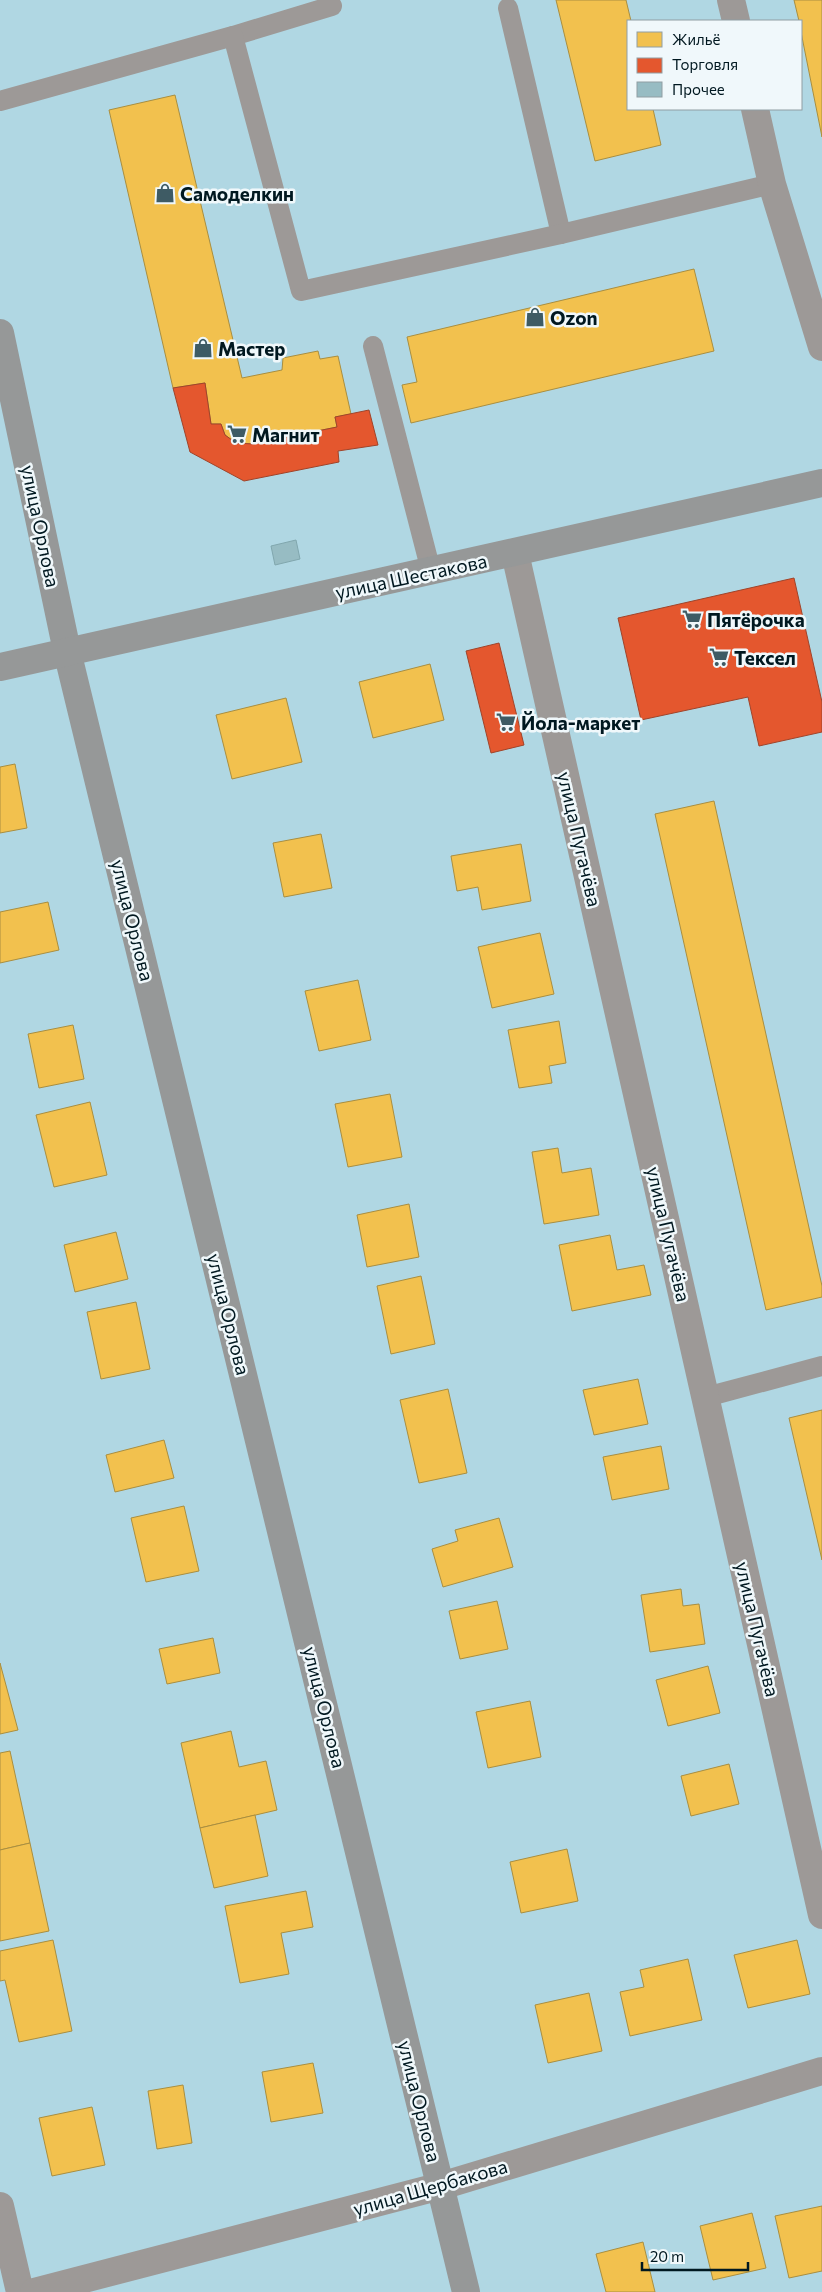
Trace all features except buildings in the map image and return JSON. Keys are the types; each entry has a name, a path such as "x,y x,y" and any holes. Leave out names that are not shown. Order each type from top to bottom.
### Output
{"street":[{"path":"731,0 736,20"},
{"path":"755,110 772,184 822,348"},
{"name":"улица Орлова","path":"0,333 67,651 466,2292"},
{"name":"улица Шестакова","path":"0,666 431,572 822,483"},
{"name":"улица Пугачёва","path":"515,553 706,1397 818,1874 822,1915"},
{"name":"улица Щербакова","path":"34,2292 441,2186 822,2071"},
{"path":"0,2206 20,2292"}],"lane":[{"path":"0,101 332,6"},
{"path":"508,8 561,234"},
{"path":"232,36 300,291 561,234 772,184"},
{"path":"373,346 431,572"},
{"path":"706,1397 822,1366"}],"place":[{"name":"Самоделкин","path":"165,193"},
{"name":"Ozon","path":"535,317"},
{"name":"Мастер","path":"203,348"},
{"name":"Магнит","path":"237,434"},
{"name":"Пятёрочка","path":"692,619"},
{"name":"Тексел","path":"719,657"},
{"name":"Йола-маркет","path":"506,722"}]}
